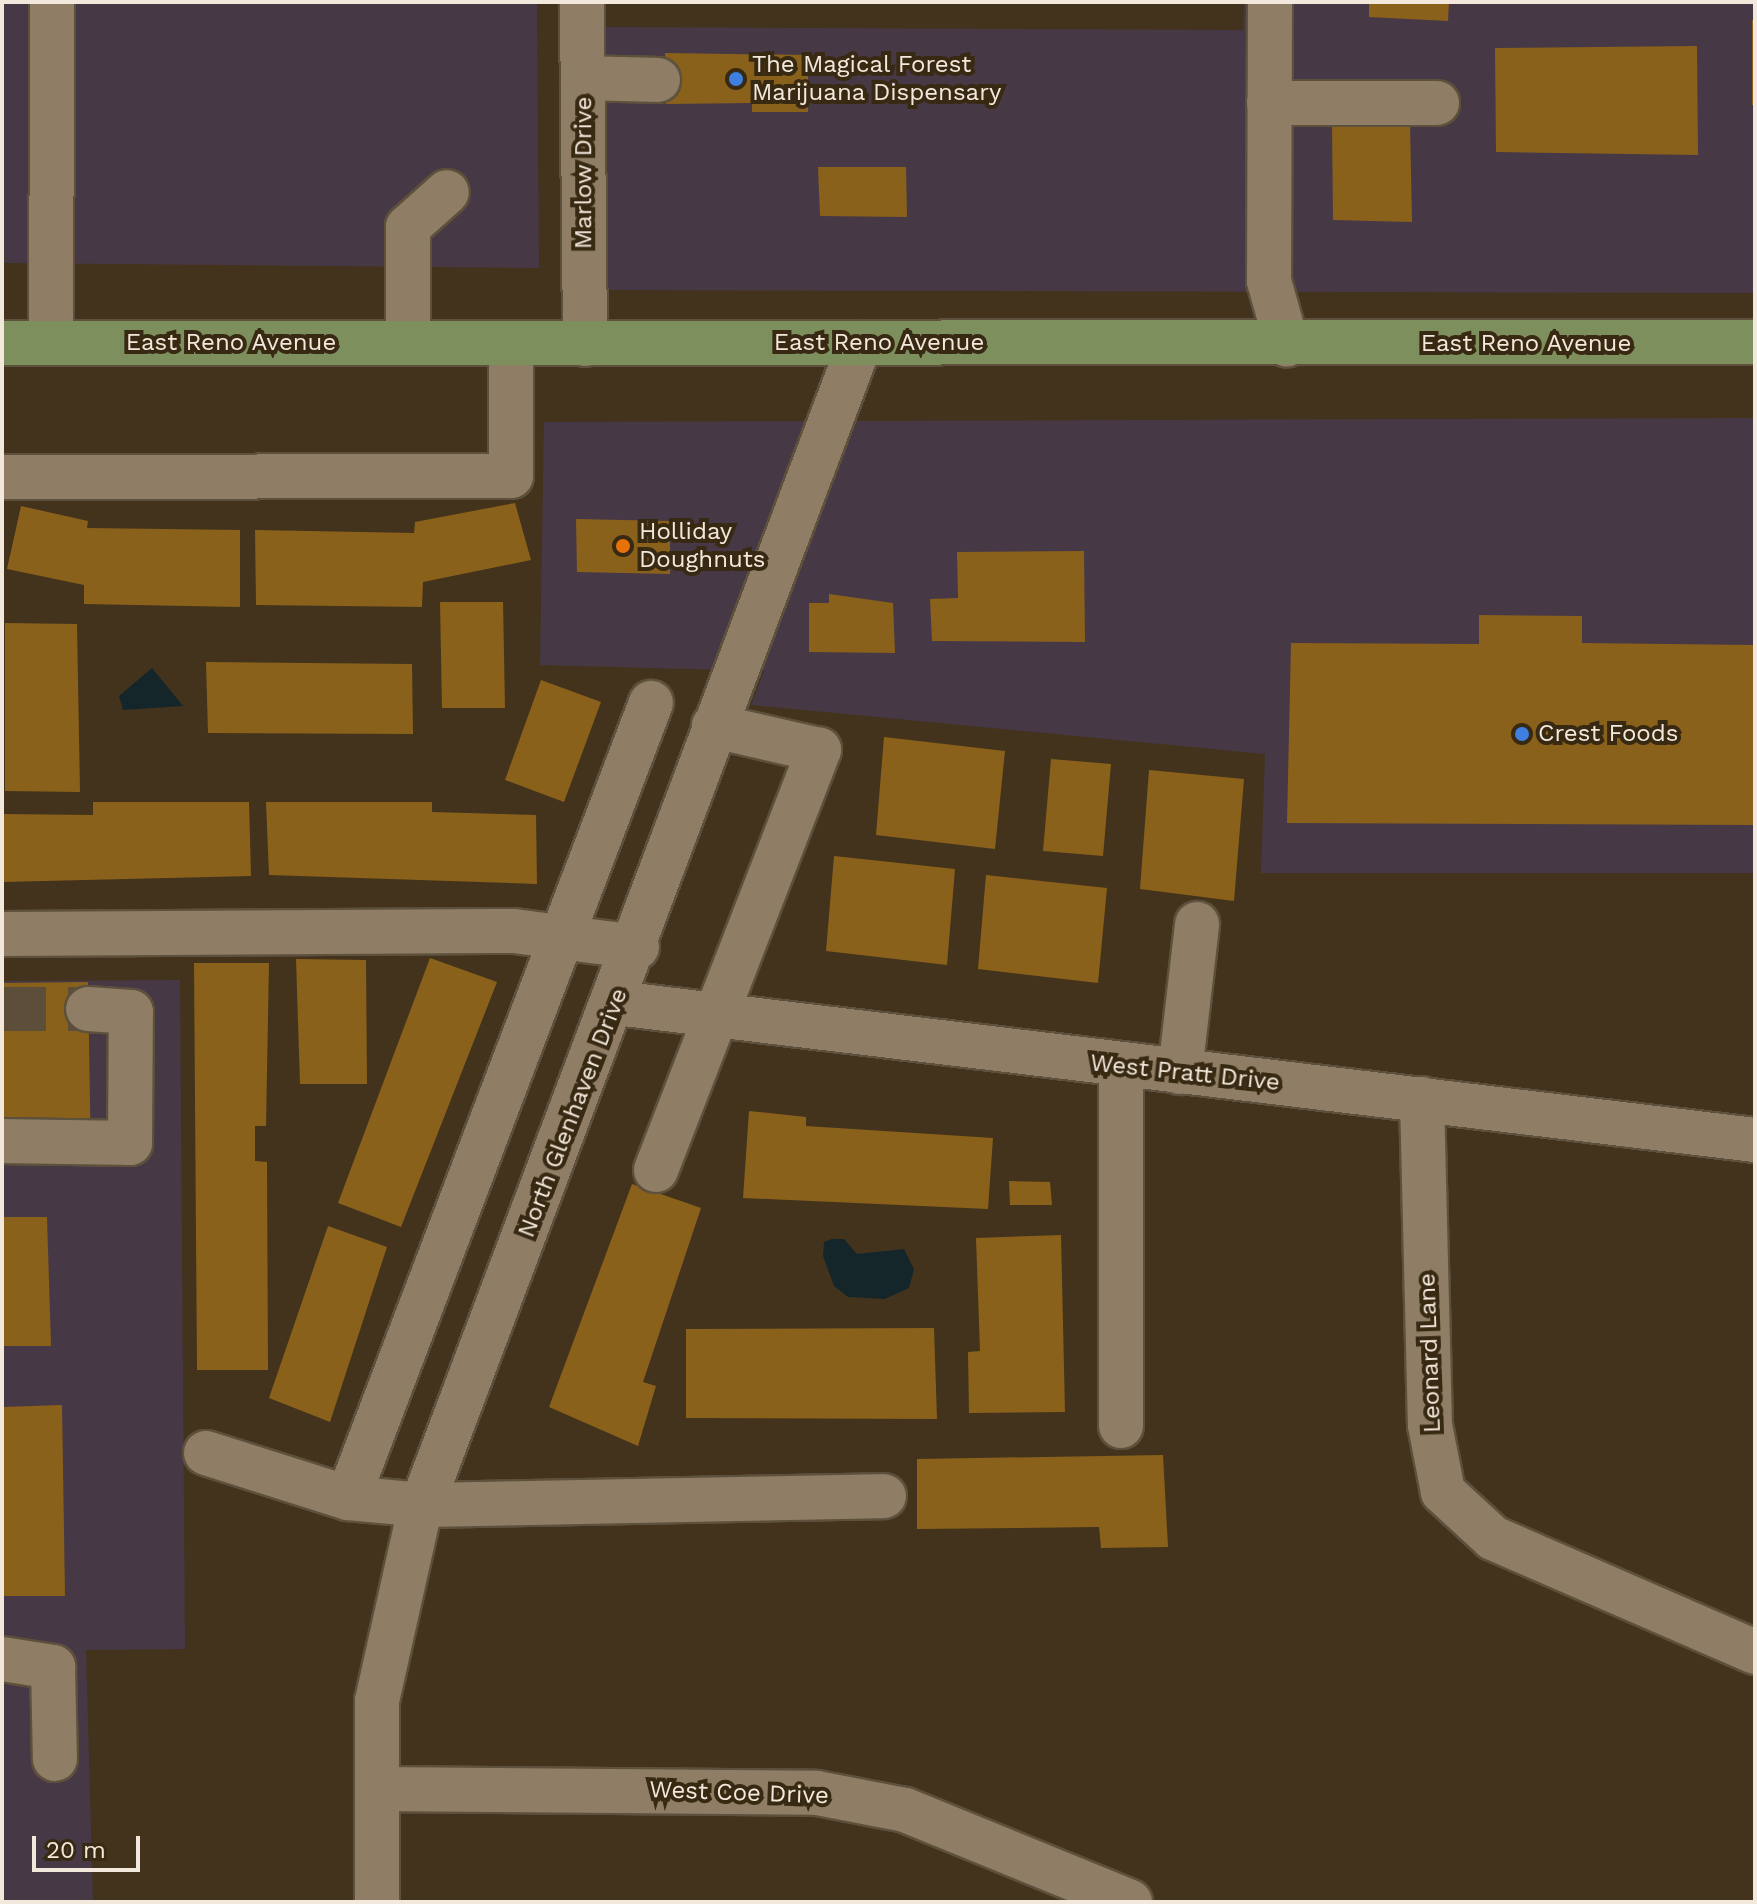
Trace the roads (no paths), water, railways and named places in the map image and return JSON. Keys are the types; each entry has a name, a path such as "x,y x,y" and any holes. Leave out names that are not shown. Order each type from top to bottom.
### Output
{"main road":[{"name":"East Reno Avenue","path":"2,343 1287,345 1755,342"}],"street":[{"path":"51,343 52,2"},
{"name":"Marlow Drive","path":"582,2 585,344"},
{"path":"1270,2 1269,281 1287,345"},
{"path":"583,78 658,80"},
{"path":"1269,103 1437,103"},
{"path":"408,343 408,227 447,192"},
{"path":"2,477 511,476 511,343"},
{"name":"North Glenhaven Drive","path":"377,1902 377,1701 422,1505 616,1003 714,726 860,343"},
{"path":"348,1498 559,937 651,703"},
{"path":"656,1170 712,1019 819,750 714,726"},
{"path":"1180,1072 1197,924"},
{"path":"2,934 514,931 637,947"},
{"name":"West Pratt Drive","path":"616,1003 712,1019 1755,1140"},
{"path":"2,1141 130,1143 131,1012 88,1009"},
{"path":"1121,1065 1121,1426"},
{"name":"Leonard Lane","path":"1422,1099 1430,1425 1443,1492 1493,1538 1755,1652"},
{"path":"206,1453 348,1498 422,1505 884,1496"},
{"path":"2,1659 53,1667 55,1759"},
{"name":"West Coe Drive","path":"377,1789 817,1793 905,1810 1130,1902"}],"tunnel":[{"path":"2,1009 88,1009"}],"place":[{"name":"The Magical Forest Marijuana Dispensary","path":"736,79"},
{"name":"Holliday Doughnuts","path":"623,546"},
{"name":"Crest Foods","path":"1522,734"}]}
